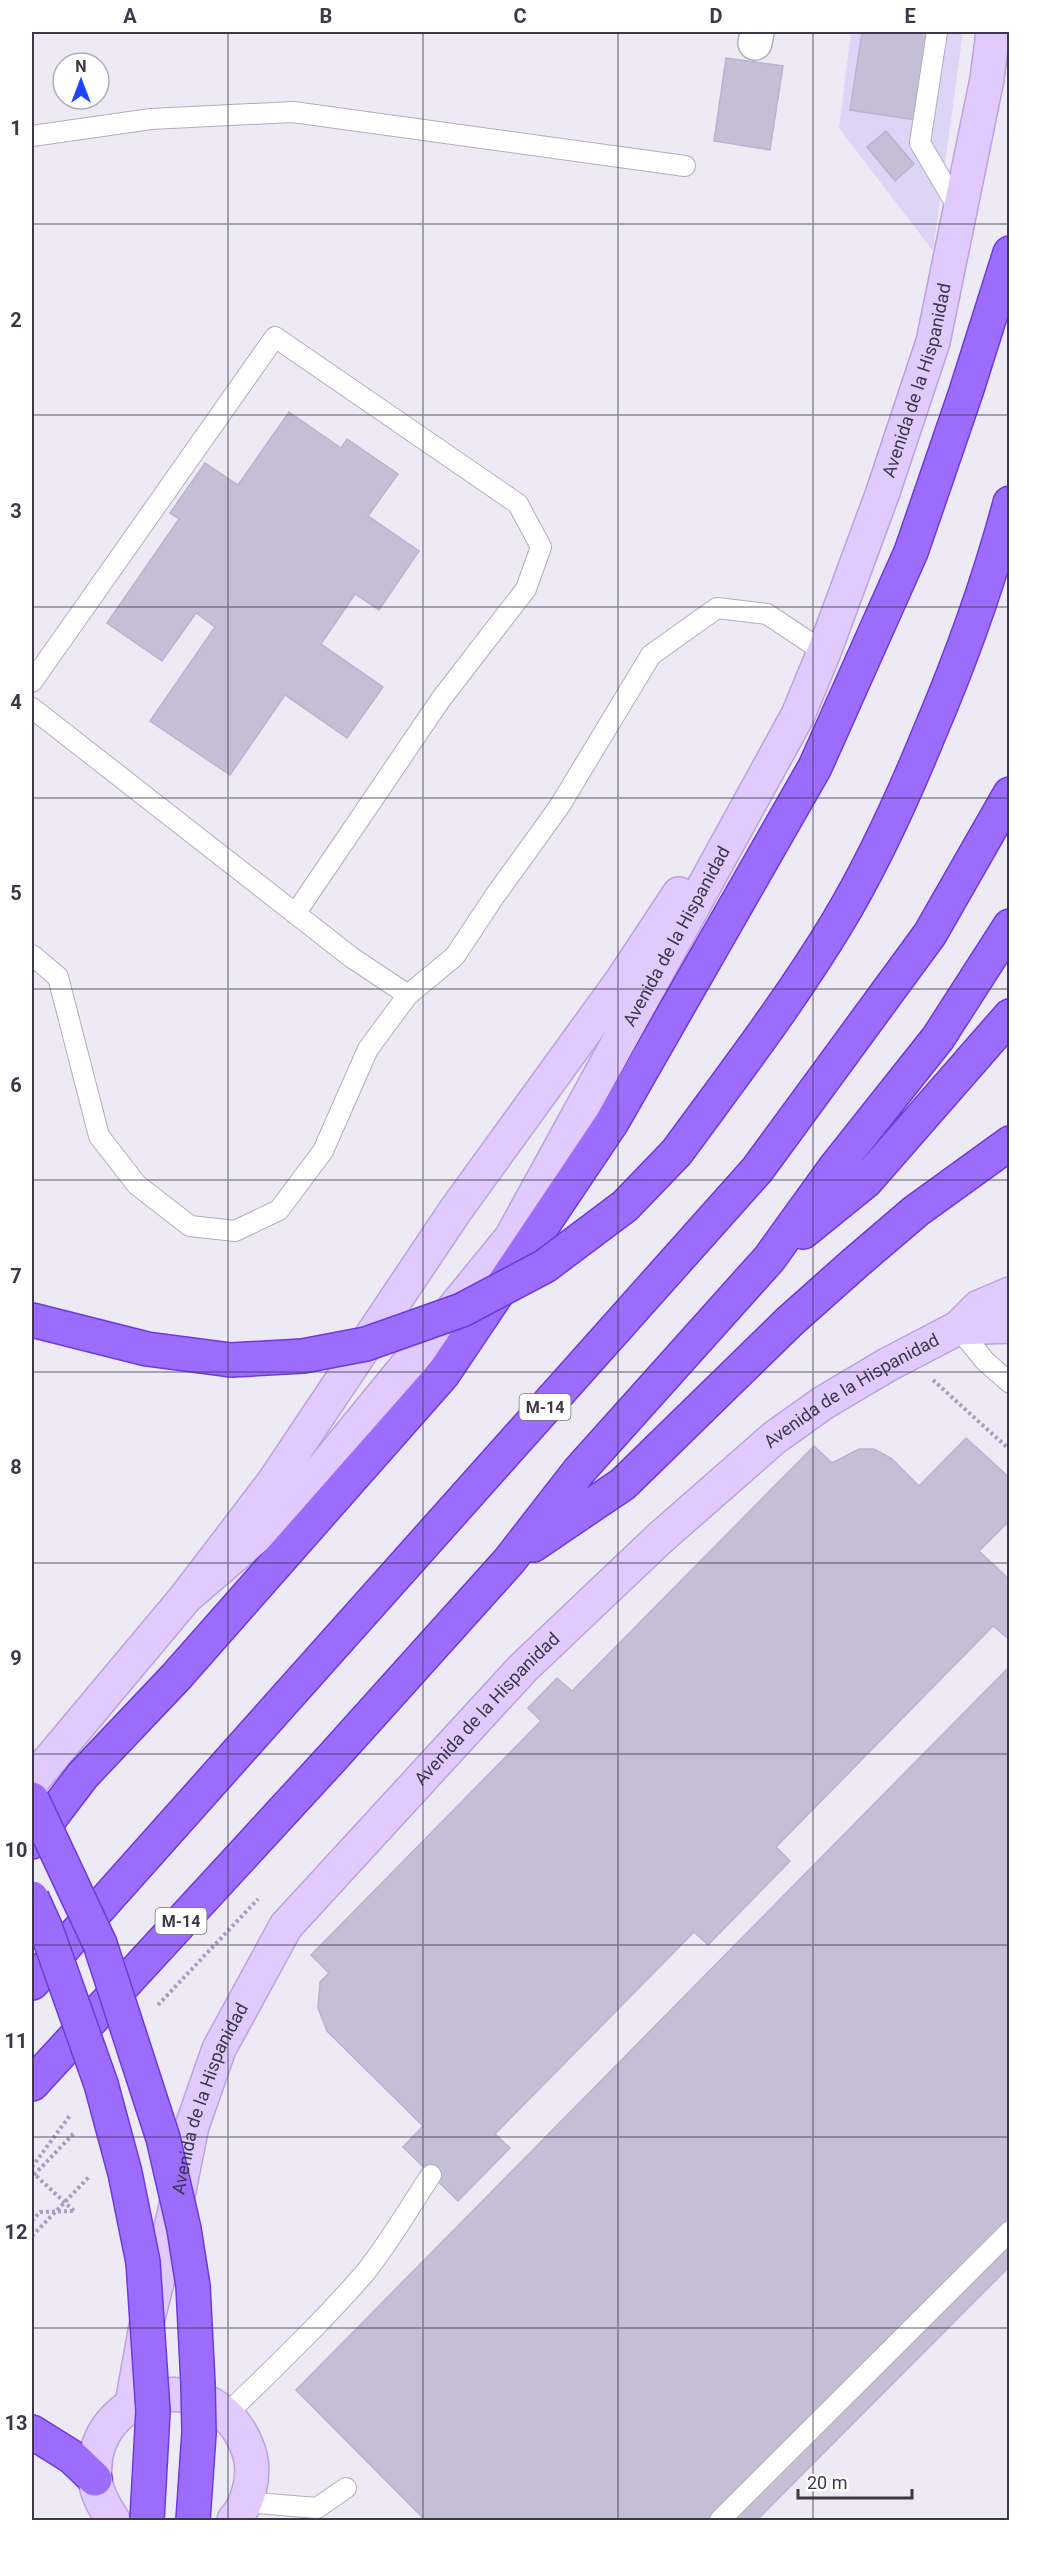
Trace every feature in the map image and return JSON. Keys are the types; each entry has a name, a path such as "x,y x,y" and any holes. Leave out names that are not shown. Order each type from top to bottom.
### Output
{"highway":[{"path":"32,1842 83,1775 176,1677 443,1374 612,1122 815,767 911,552 966,392 1010,253"},
{"path":"32,1320 147,1349 231,1360 303,1356 366,1344 462,1310 545,1266 625,1206 677,1152 756,1042 835,926 892,824 955,673 997,553 1010,503"},
{"name":"M-14","path":"32,1983 757,1170 930,934 1010,794"},
{"name":"M-14","path":"32,2084 331,1759 509,1561 579,1471 769,1259 834,1169 938,1038 1010,926"},
{"path":"769,1259 866,1181 1010,1016"},
{"path":"509,1561 623,1484 790,1321 916,1211 1010,1143"},
{"path":"32,1799 100,1944 163,2138 181,2218 193,2286 198,2384 199,2433 193,2520"},
{"path":"32,1898 46,1929 101,2084 125,2173 143,2262 153,2411 147,2520"},
{"path":"32,2432 72,2457 101,2505"}],"street":[{"name":"Avenida de la Hispanidad","path":"186,1597 294,1504 511,1238 798,715 824,652 883,492 933,342 987,79 993,32"},
{"name":"Avenida de la Hispanidad","path":"32,1781 186,1597 273,1483 455,1211 623,979 798,715"},
{"name":"Avenida de la Hispanidad","path":"132,2404 146,2326 174,2215 192,2126 219,2049 286,1926 523,1668 660,1538 774,1438 815,1409 887,1365 958,1328 978,1307 1010,1294"},
{"name":"Avenida de la Hispanidad","path":"958,1328 1010,1326"},
{"name":"Avenida de la Hispanidad","path":"174,2215 192,2323 219,2408"},
{"path":"101,2505 98,2450 111,2424 132,2404 159,2394 188,2394 219,2408 232,2420 244,2438 251,2459 251,2481 240,2511"}],"lane":[{"path":"937,32 920,143 960,211"},
{"path":"32,136 151,119 293,112 685,166"},
{"path":"32,682 275,337 518,504 540,547 526,589 441,699 295,914"},
{"path":"32,955 58,977 99,1136 137,1185 190,1226 235,1231 279,1209 323,1151 369,1049 408,995 455,956 559,807 651,655 717,608 767,614 824,652"},
{"path":"32,708 351,957 408,995"},
{"path":"958,1328 985,1361 1010,1383"},
{"path":"219,2408 236,2406 306,2336 364,2273 431,2175"},
{"path":"720,2520 1010,2231"},
{"path":"240,2511 317,2508 346,2488"}],"path":[{"path":"929,1375 1010,1450"},
{"path":"150,2014 263,1894"},
{"path":"32,2167 72,2113"},
{"path":"32,2172 74,2211 40,2212 32,2220"}],"shaded area":[{"path":"851,32 963,32 933,251 839,128"}],"building":[{"path":"862,32 943,32 929,122 850,110"},
{"path":"726,58 783,66 770,150 714,141"},
{"path":"886,131 914,164 895,181 867,147"},
{"path":"289,412 341,448 347,439 398,474 368,516 419,551 379,610 355,594 321,644 383,687 347,738 285,695 230,775 150,721 215,627 196,613 162,661 107,623 179,519 170,513 205,463 238,485"},
{"path":"966,1438 1010,1478 1010,1520 979,1551 1010,1580 1010,1640 993,1626 776,1847 790,1861 708,1945 694,1932 495,2134 510,2148 458,2201 403,2147 423,2126 327,2031 318,2008 320,1982 329,1973 311,1955 541,1721 528,1708 557,1678 572,1691 814,1446 832,1463 859,1449 874,1449 891,1458 919,1486"},
{"path":"1010,1666 1010,2266 757,2520 425,2520 296,2390"}]}
